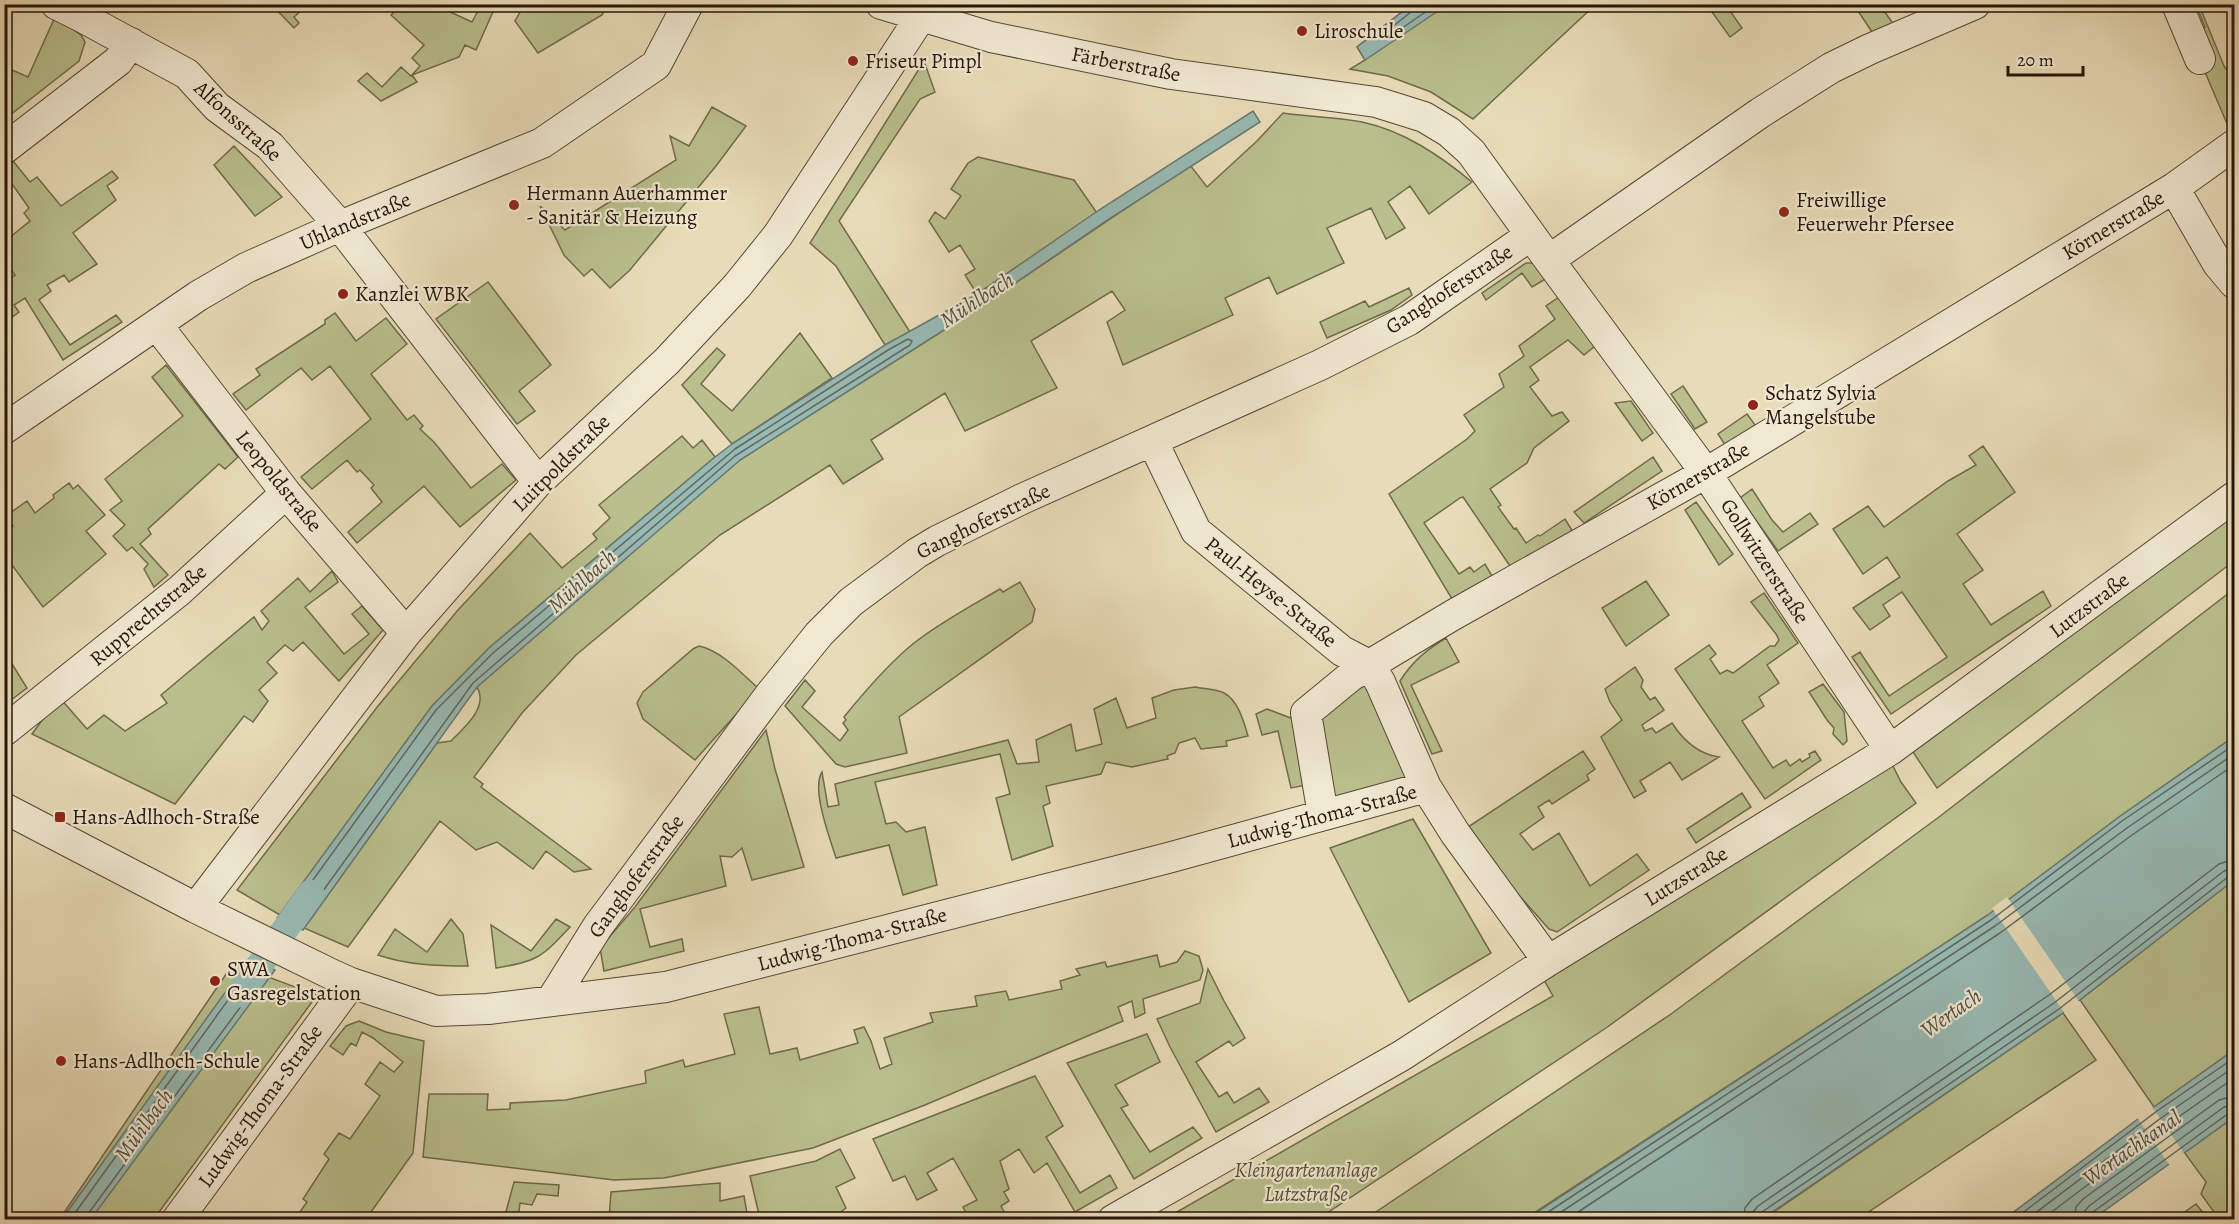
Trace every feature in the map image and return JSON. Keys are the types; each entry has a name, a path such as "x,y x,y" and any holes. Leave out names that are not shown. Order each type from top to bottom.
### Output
{"street":[{"name":"Alfonsstraße","path":"56,4 187,74 217,107 270,146 340,226 538,482"},
{"name":"Uhlandstraße","path":"4,429 198,296 246,268 340,226 542,143 656,65 688,4"},
{"name":"Färberstraße","path":"881,4 926,10 991,37 1171,74 1376,102"},
{"path":"1549,261 1760,113 1831,68 1975,4"},
{"path":"2177,4 2200,60"},
{"name":"Luitpoldstraße","path":"196,908 406,633 538,482 668,361 737,286 778,236 926,10"},
{"path":"4,149 118,61 131,44"},
{"name":"Gollwitzerstraße","path":"1376,102 1424,117 1449,132 1472,152 1549,261 1706,473 1890,750"},
{"name":"Körnerstraße","path":"1323,815 1306,713 1351,676 1454,615 1706,473 2174,188 2235,145"},
{"path":"2174,188 2218,264 2235,283"},
{"name":"Ganghoferstraße","path":"551,1001 598,926 769,696 819,634 851,602 916,553 937,541 1022,499 1320,365 1409,320 1531,235"},
{"name":"Leopoldstraße","path":"157,325 286,493 406,633"},
{"name":"Paul-Heyse-Straße","path":"1153,442 1196,531 1342,651 1369,666"},
{"name":"Rupprechtstraße","path":"4,731 179,591 286,493"},
{"name":"Lutzstraße","path":"1113,1220 1401,1056 1548,961 1890,750 2235,497"},
{"path":"1369,666 1380,682 1426,787"},
{"name":"Ludwig-Thoma-Straße","path":"177,1220 351,983 436,1011 488,1010 666,987 1168,858 1426,787 1455,833 1548,961"},
{"path":"4,808 196,908 351,983"}],"green space":[{"path":"272,5 296,5 302,10 294,17 299,23 294,28"},
{"path":"392,5 435,5 472,22 481,5 496,5 476,50 465,45 459,57 412,75 417,82 381,101 358,81 367,73 382,87 401,67 411,76 420,66 412,58 424,45 391,15 397,9"},
{"path":"524,5 607,5 602,15 538,53 515,21"},
{"path":"1411,5 1595,5 1473,119 1431,92 1388,76 1350,69 1365,60 1357,47"},
{"path":"1707,5 1726,5 1742,28 1730,37"},
{"path":"1854,5 1880,5 1901,35 1880,44"},
{"path":"2196,5 2199,5 2224,66 2234,80 2234,140 2193,44 2198,30 2205,27"},
{"path":"55,17 81,35 85,42 79,61 5,119 5,67 28,77"},
{"path":"924,61 935,92 920,99 839,221 910,332 885,345 836,266 810,243"},
{"path":"712,107 746,126 629,271 610,288 592,269 584,276 564,255 540,206 565,230 676,160 670,136 689,146"},
{"path":"1283,113 1352,120 1392,131 1447,162 1472,182 1429,214 1410,186 1388,202 1405,228 1386,239 1371,208 1327,228 1344,263 1277,294 1269,277 1225,298 1233,315 1123,365 1107,322 1125,310 1112,291 1031,341 1057,388 965,431 945,393 871,440 883,459 843,484 830,465 720,535 576,655 522,713 474,777 483,784 481,787 591,869 574,872 546,851 533,869 497,842 476,850 440,821 348,947 304,928 437,743 451,741 473,717 480,702 477,687 740,460 980,307 1190,165 1207,187 1257,141"},
{"path":"234,146 282,197 255,216 214,165"},
{"path":"978,157 1074,180 1097,213 977,294 965,275 975,269 960,245 949,252 929,221 935,212 945,219 961,196 951,189 968,163"},
{"path":"13,161 30,182 37,177 61,206 112,171 118,178 107,186 116,200 73,233 97,264 69,282 64,275 47,285 51,291 39,300 70,345 116,315 122,322 63,360 25,298 14,305 19,312 5,322 5,283 15,275 5,261 5,241 30,221 24,213 29,208 5,174 5,168"},
{"path":"1526,263 1533,263 1547,278 1532,287 1522,273 1486,300 1482,293"},
{"path":"488,282 551,365 519,391 535,411 517,424 436,319"},
{"path":"1409,288 1412,295 1391,310 1327,338 1320,322 1365,301 1369,307"},
{"path":"1559,297 1595,346 1584,355 1568,340 1530,367 1539,380 1530,387 1552,416 1562,412 1569,421 1534,448 1527,463 1490,489 1501,505 1498,507 1526,543 1565,519 1573,532 1510,566 1463,497 1460,498 1424,523 1459,574 1470,567 1474,572 1485,564 1492,576 1452,599 1389,494 1475,431 1464,415 1504,387 1499,374 1524,356 1519,346 1555,319 1546,306"},
{"path":"335,313 356,341 386,318 407,344 371,374 407,420 414,415 423,426 420,429 434,442 471,488 502,464 516,480 460,527 424,486 357,543 348,532 382,502 371,488 374,485 360,470 357,472 347,460 312,489 301,477 371,419 330,366 312,380 301,368 246,410 233,394 260,375 256,369 325,324 325,320"},
{"path":"800,333 832,378 732,444 682,385 717,348 725,355 701,384 732,411"},
{"path":"166,365 238,457 225,469 219,464 148,529 151,534 140,544 168,575 154,587 144,569 148,564 132,547 127,551 113,536 125,525 110,510 122,501 105,479 183,416 152,377"},
{"path":"1683,386 1707,422 1695,429 1671,394"},
{"path":"1631,401 1653,433 1642,441 1615,403"},
{"path":"1747,414 1755,425 1725,445 1718,434"},
{"path":"682,436 693,448 702,440 715,457 489,648 432,706 280,915 237,890 378,706 458,610 530,533 562,568 597,539 593,534 610,518 599,505"},
{"path":"1983,446 2015,492 1957,534 1983,570 1963,584 1991,625 2043,591 2051,606 1891,714 1852,657 1860,652 1889,696 1947,657 1902,592 1883,605 1890,616 1870,630 1853,608 1900,577 1887,557 1863,574 1833,529 1868,506 1884,527 1948,481 1976,465 1969,456"},
{"path":"1653,457 1662,471 1584,523 1574,512"},
{"path":"69,483 73,489 78,485 105,515 86,531 106,554 43,607 12,565 5,570 5,532 13,526 6,516 27,501 35,513"},
{"path":"1752,489 1772,520 1783,532 1810,513 1818,524 1778,551 1740,498"},
{"path":"1696,502 1733,554 1719,565 1685,510"},
{"path":"2234,513 2234,561 1937,788 1911,749"},
{"path":"332,571 338,582 305,607 344,654 369,634 352,614 362,606 383,630 339,681 303,642 293,651 285,645 267,662 277,673 259,690 268,701 253,722 244,716 175,804 32,734 59,697 87,729 104,715 125,731 167,703 161,695 254,617 262,630 269,621 261,611 298,578 310,592"},
{"path":"1646,581 1669,615 1626,646 1602,608"},
{"path":"1020,582 1035,609 1032,622 899,717 907,753 845,767 836,764 785,706 805,680 815,691 802,707 840,741 848,730 843,723 846,720 844,717 877,678 904,651 956,614 1000,589 1003,592"},
{"path":"2234,589 2234,726 2232,738 2119,817 1988,915 1525,1219 1364,1220 1671,1014 1939,817"},
{"path":"1764,593 1798,643 1767,665 1779,683 1759,697 1764,706 1742,721 1773,768 1786,760 1790,766 1800,759 1802,762 1815,751 1821,760 1765,799 1675,669 1709,645 1716,654 1710,659 1720,674 1727,670 1733,673 1770,646 1775,646 1779,640 1776,634 1751,602"},
{"path":"1446,638 1459,662 1411,685 1442,751 1432,754 1400,681 1420,657"},
{"path":"699,646 724,658 759,689 695,760 643,719 637,703 643,692"},
{"path":"4,651 27,688 11,700 5,691"},
{"path":"1369,665 1426,787 1323,815 1306,713"},
{"path":"1635,667 1643,680 1641,687 1650,700 1655,697 1664,710 1642,725 1645,731 1652,728 1656,733 1672,723 1692,745 1704,753 1719,757 1682,780 1670,762 1640,781 1646,791 1634,798 1601,737 1622,720 1610,702 1605,689"},
{"path":"1823,684 1844,712 1847,741 1843,745 1833,734 1834,728 1809,692"},
{"path":"1195,687 1229,696 1240,712 1248,736 1226,741 1227,746 1201,749 1195,738 1179,743 1175,753 1167,756 1168,759 1132,767 1106,762 1101,774 1046,786 1050,803 1043,806 1053,846 1012,860 996,798 1010,794 1000,754 875,782 886,824 896,822 906,832 925,827 937,885 903,895 889,845 836,858 820,802 819,780 822,772 828,807 839,805 835,784 1008,740 1017,764 1039,762 1036,740 1071,724 1076,751 1102,744 1094,709 1116,698 1127,728 1156,718 1152,698 1174,690"},
{"path":"1267,709 1299,721 1312,784 1291,788 1278,731 1262,735 1256,714"},
{"path":"766,730 804,867 752,880 742,848 732,857 720,856 726,886 640,909 650,947 682,939 684,951 604,971 600,948 635,907"},
{"path":"1583,751 1595,769 1587,775 1589,780 1552,804 1549,800 1538,807 1544,817 1520,834 1533,850 1559,833 1590,886 1637,854 1649,870 1557,932 1549,929 1462,831"},
{"name":"Kleingartenanlage Lutzstraße","path":"1891,762 1901,782 1916,803 1606,1028 1318,1219 1163,1220 1553,996 1544,980"},
{"path":"1742,793 1751,807 1696,843 1687,829"},
{"path":"1413,819 1491,953 1409,1002 1330,848"},
{"path":"2234,880 2234,1050 2154,1107 2080,1000"},
{"path":"451,919 463,934 468,966 422,964 378,955 395,929 427,952"},
{"path":"556,919 570,927 545,952 521,963 496,968 491,925 531,951"},
{"path":"1185,951 1199,956 1203,970 1200,980 1143,999 1145,1013 1135,1018 1132,1001 1118,1007 1123,1021 925,1105 813,1148 664,1178 614,1180 423,1157 429,1094 488,1094 487,1110 510,1109 510,1103 566,1100 646,1083 645,1071 683,1060 685,1067 735,1054 724,1014 759,1007 770,1054 797,1048 800,1060 858,1043 854,1030 864,1027 880,1069 892,1064 884,1038 933,1022 930,1013 977,1006 975,996 1006,991 1009,1000 1062,989 1060,981 1080,975 1076,969 1105,962 1107,967 1157,955 1160,967 1177,962"},
{"path":"233,964 317,995 154,1219 59,1220"},
{"path":"1208,969 1245,1038 1233,1046 1229,1041 1196,1062 1219,1097 1227,1092 1234,1103 1259,1088 1269,1102 1216,1132 1157,1019 1200,1003"},
{"path":"2063,1013 2096,1060 1858,1219 1762,1220"},
{"path":"359,1021 386,1032 424,1041 413,1153 366,1219 295,1219 307,1202 303,1199 329,1159 324,1154 339,1133 350,1139 380,1096 365,1084 380,1062 394,1072 403,1062 362,1032 356,1046 351,1043 343,1055 330,1046 346,1026"},
{"path":"1147,1034 1160,1062 1115,1085 1128,1105 1121,1108 1150,1152 1193,1127 1202,1138 1134,1179 1067,1063"},
{"path":"1035,1076 1063,1126 1046,1137 1080,1193 1110,1175 1117,1188 1075,1212 1047,1163 1034,1173 1019,1149 1000,1161 1009,1189 1004,1192 1009,1201 1001,1206 1008,1219 970,1220 963,1207 977,1200 953,1158 927,1173 937,1190 917,1200 905,1176 893,1181 873,1139"},
{"path":"2234,1117 2234,1218 2231,1214 2219,1219 2201,1194 2206,1182 2184,1152"},
{"path":"840,1149 855,1178 836,1187 846,1208 842,1211 846,1219 760,1219 750,1176 816,1161"},
{"path":"514,1182 559,1185 558,1196 537,1194 532,1205 520,1203 518,1219 504,1219"},
{"path":"720,1183 720,1201 744,1196 748,1219 609,1219 611,1192"},
{"path":"2196,1204 2208,1219 2175,1219"}],"water":[{"path":"1411,5 1447,5 1365,60 1357,47"},
{"path":"1253,111 1260,122 1106,221 980,307 740,460 477,687 303,930 277,918 432,706 489,648 715,457 885,345 977,294 1099,210"},
{"name":"Wertach","path":"2232,738 2234,740 2234,880 2063,1013 1762,1219 1525,1220 1988,915 2119,817"},
{"path":"250,958 275,970 91,1219 62,1219"},
{"name":"Wertachkanal","path":"2234,1050 2234,1117 2093,1219 2003,1220 2154,1107"}],"pier":[{"path":"2007,897 2080,1003 2066,1015 1992,908"},
{"path":"2151,1105 2185,1155 2170,1166 2136,1116"}],"waterway":[{"name":"Mühlbach","path":"239,994 311,893"}],"place":[{"name":"Liroschule","path":"1302,31"},
{"name":"Friseur Pimpl","path":"853,61"},
{"name":"Hermann Auerhammer - Sanitär & Heizung","path":"514,205"},
{"name":"Freiwillige Feuerwehr Pfersee","path":"1784,212"},
{"name":"Kanzlei WBK","path":"343,294"},
{"name":"Schatz Sylvia Mangelstube","path":"1753,405"},
{"name":"Hans-Adlhoch-Straße","path":"60,817"},
{"name":"SWA Gasregelstation","path":"215,981"},
{"name":"Hans-Adlhoch-Schule","path":"61,1061"}]}
